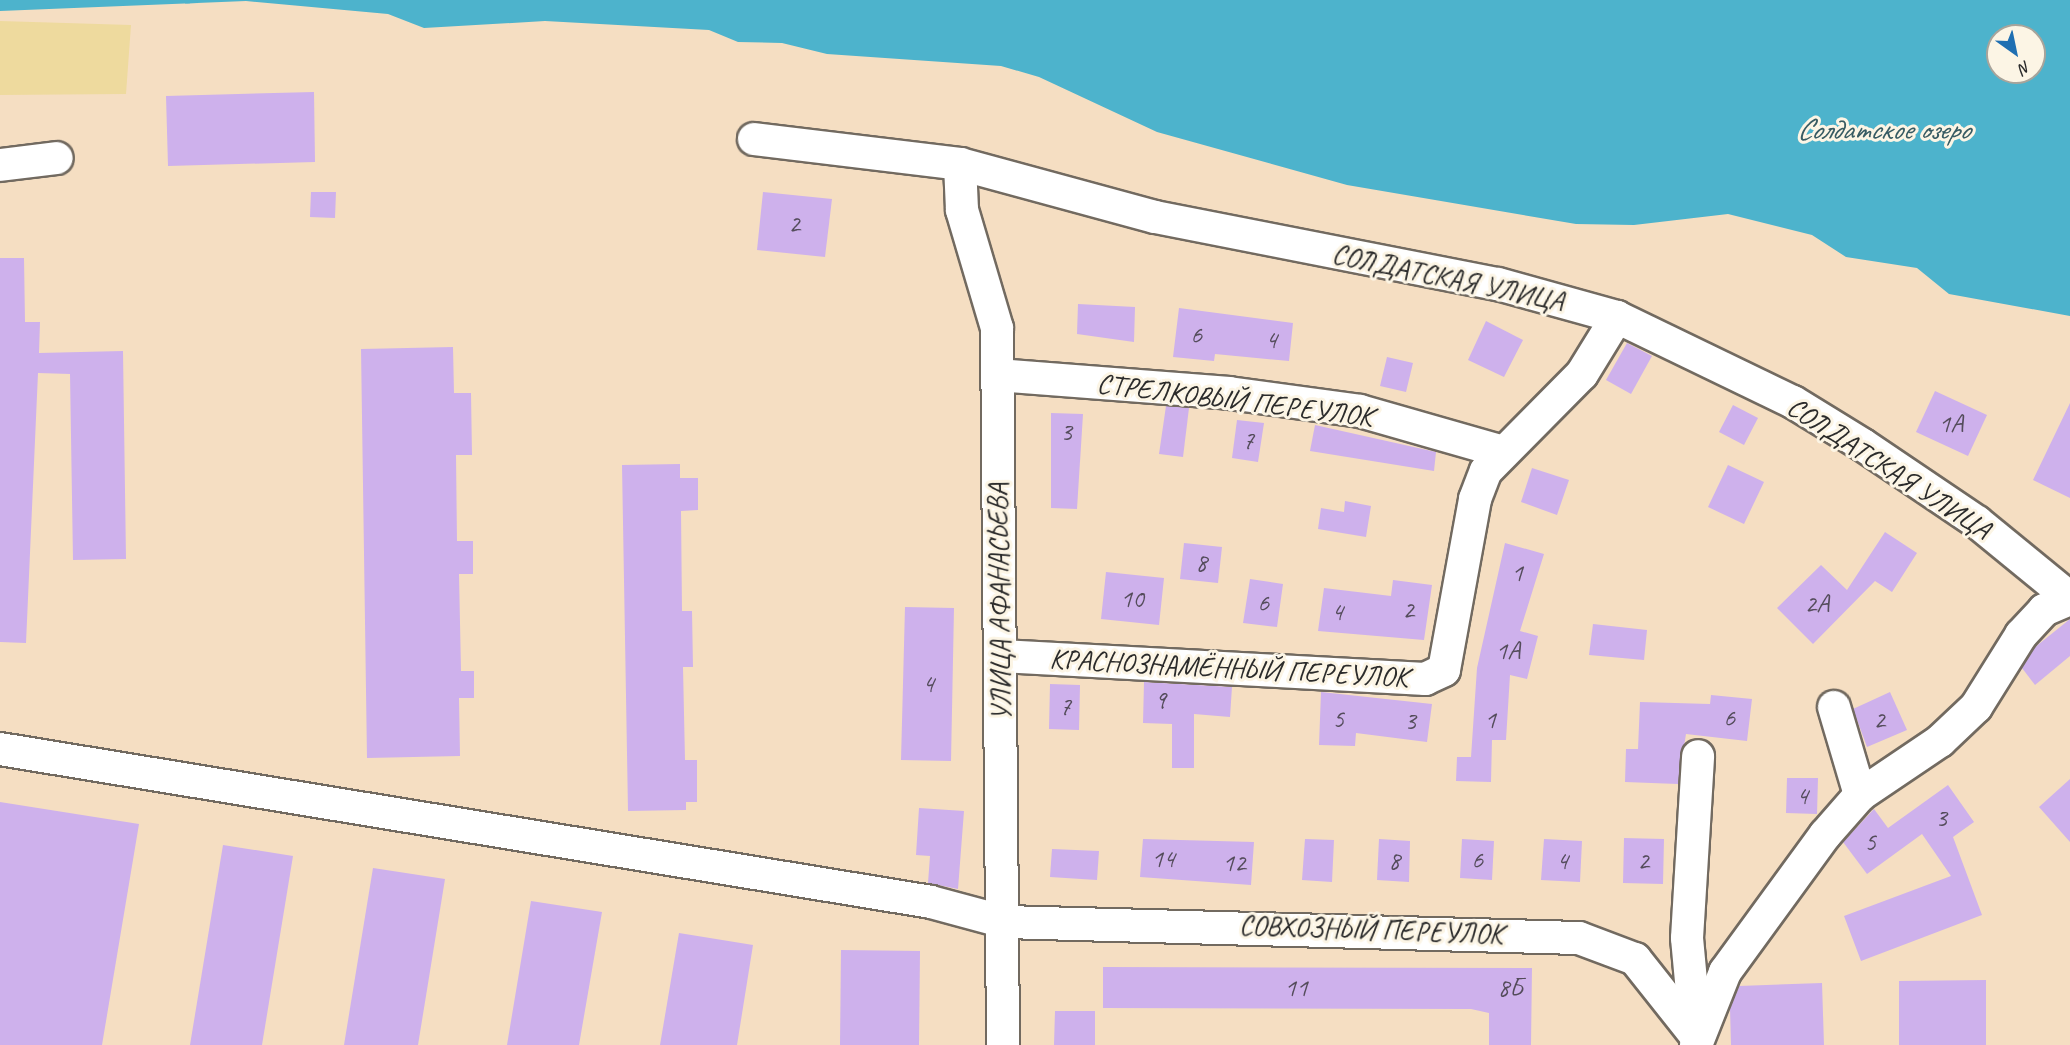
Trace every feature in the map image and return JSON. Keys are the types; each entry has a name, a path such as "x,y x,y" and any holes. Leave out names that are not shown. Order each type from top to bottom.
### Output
{"street":[{"name":"СОЛДАТСКАЯ УЛИЦА","path":"754,139 960,164 1155,217 1498,284 1617,317 1793,402 1863,445 1977,522 2070,598"},
{"path":"0,165 57,158"},
{"name":"УЛИЦА АФАНАСЬЕВА","path":"960,164 962,210 997,328 1005,922 1003,1045"},
{"name":"КРАСНОЗНАМЁННЫЙ ПЕРЕУЛОК","path":"1001,656 1425,679 1444,670 1475,499 1486,471 1582,374 1617,317"},
{"name":"СТРЕЛКОВЫЙ ПЕРЕУЛОК","path":"997,375 1229,393 1360,411 1503,452"},
{"path":"1696,1041 1725,972 1860,795 1940,741 1976,707 2044,610 2070,598"},
{"path":"1834,707 1860,795"},
{"name":"СОВХОЗНЫЙ ПЕРЕУЛОК","path":"0,749 931,902 1005,922 1579,938 1635,959 1696,1041"},
{"path":"1696,1041 1687,938 1698,756"}],"sand":[{"path":"0,21 131,25 126,94 0,95"}],"water":[{"name":"Солдатское озеро","path":"0,0 2070,0 2070,316 1949,294 1917,268 1846,257 1812,235 1728,214 1634,225 1576,224 1347,185 1157,132 1039,77 1001,66 827,54 782,43 738,42 709,30 545,21 424,28 388,14 246,1 0,11"}],"building":[{"path":"314,92 315,162 168,166 166,96"},
{"path":"311,192 336,192 335,218 310,217"},
{"path":"763,192 832,199 825,257 757,250"},
{"path":"0,258 24,258 25,322 40,322 39,353 123,351 126,559 73,560 70,374 38,373 26,643 0,642"},
{"path":"1078,304 1135,307 1134,342 1077,334"},
{"path":"1179,308 1293,323 1289,361 1215,354 1214,361 1173,357"},
{"path":"1486,321 1523,340 1504,377 1468,360"},
{"path":"1627,343 1652,356 1631,394 1606,380"},
{"path":"453,347 454,393 471,393 472,455 456,455 457,541 473,541 473,574 459,574 461,671 474,671 474,698 459,698 460,756 367,758 361,349"},
{"path":"1387,357 1413,363 1406,392 1380,386"},
{"path":"1935,391 1987,415 1968,456 1916,432"},
{"path":"2070,403 2070,498 2033,480"},
{"path":"1733,405 1758,418 1744,445 1719,432"},
{"path":"1166,406 1189,408 1183,457 1159,454"},
{"path":"1051,413 1083,414 1077,509 1051,508"},
{"path":"1237,420 1264,423 1258,462 1232,458"},
{"path":"1315,425 1436,452 1434,471 1310,451"},
{"path":"680,464 680,478 698,478 698,510 681,511 682,611 692,611 693,667 683,667 685,760 697,760 697,802 686,802 686,810 628,811 622,465"},
{"path":"1728,465 1764,482 1744,524 1708,507"},
{"path":"1532,468 1569,480 1557,515 1521,502"},
{"path":"1345,501 1371,506 1366,537 1318,529 1321,508 1344,512"},
{"path":"1885,532 1917,553 1892,592 1875,581 1813,644 1777,608 1821,565 1847,590"},
{"path":"1184,543 1222,547 1218,583 1180,579"},
{"path":"1505,543 1544,554 1520,631 1538,636 1527,679 1510,675 1506,740 1492,740 1491,782 1456,781 1457,757 1471,757 1477,668"},
{"path":"1106,572 1164,578 1159,625 1101,619"},
{"path":"1250,579 1283,584 1277,627 1243,623"},
{"path":"1393,580 1432,585 1424,640 1318,631 1324,588 1391,596"},
{"path":"905,607 954,608 951,761 901,760"},
{"path":"2070,619 2070,656 2035,685 2022,668 2034,648"},
{"path":"1593,624 1647,630 1644,660 1589,655"},
{"path":"1144,682 1232,687 1230,717 1194,714 1194,768 1172,768 1172,724 1143,723"},
{"path":"1050,684 1080,685 1079,730 1049,729"},
{"path":"1321,692 1432,704 1427,742 1356,733 1355,746 1319,745"},
{"path":"1890,692 1907,730 1867,747 1853,709"},
{"path":"1711,695 1752,699 1747,741 1686,734 1678,784 1625,782 1626,749 1638,749 1640,702 1710,704"},
{"path":"1787,778 1818,778 1817,814 1786,813"},
{"path":"2070,779 2070,842 2039,807"},
{"path":"1948,785 1974,822 1953,837 1982,915 1861,961 1844,916 1951,876 1922,834 1867,874 1843,842 1874,809 1888,828"},
{"path":"0,802 139,824 102,1045 0,1045"},
{"path":"919,808 964,811 958,889 928,883 930,856 916,855"},
{"path":"1624,838 1664,839 1663,884 1623,883"},
{"path":"1143,839 1254,842 1251,885 1140,877"},
{"path":"1305,839 1334,840 1332,882 1302,880"},
{"path":"1379,839 1410,841 1409,882 1377,880"},
{"path":"1462,839 1494,841 1492,880 1460,878"},
{"path":"1544,839 1582,841 1580,882 1541,880"},
{"path":"223,845 293,856 262,1045 190,1045"},
{"path":"1052,849 1099,851 1097,880 1050,877"},
{"path":"373,868 445,879 418,1045 344,1045"},
{"path":"531,901 602,912 579,1045 507,1045"},
{"path":"679,933 753,945 737,1045 660,1045"},
{"path":"841,950 920,951 919,1045 840,1045"},
{"path":"1103,967 1532,968 1531,1045 1489,1045 1489,1013 1471,1009 1103,1008"},
{"path":"1986,980 1986,1045 1899,1045 1899,981"},
{"path":"1822,983 1824,1045 1731,1045 1730,1008 1739,986"},
{"path":"1055,1011 1095,1011 1095,1045 1054,1045"}]}
